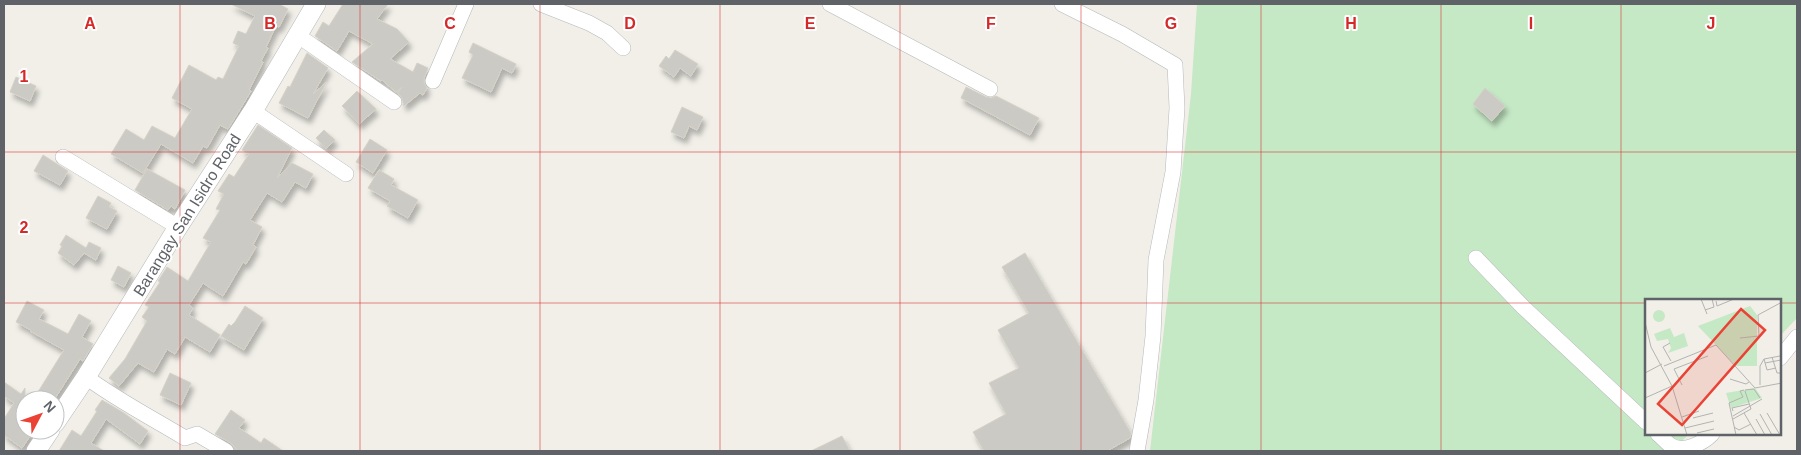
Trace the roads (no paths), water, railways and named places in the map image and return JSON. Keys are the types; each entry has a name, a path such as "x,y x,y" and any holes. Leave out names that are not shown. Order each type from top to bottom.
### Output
{"street":[{"name":"Barangay San Isidro Road","path":"65,408 253,111 316,4"},
{"path":"433,81 466,4"},
{"path":"541,4 589,23 607,33 623,48"},
{"path":"830,4 990,89"},
{"path":"1062,4 1122,34 1175,65 1177,108 1173,172 1156,260 1153,336 1137,451"},
{"path":"297,35 394,102"},
{"path":"253,111 346,174"},
{"path":"63,157 178,227"},
{"path":"1476,258 1522,307 1645,421"},
{"path":"1781,357 1797,337"},
{"path":"86,377 122,402 185,438 196,434 226,451"},
{"path":"1659,435 1671,446 1679,449 1702,443 1711,435"},
{"path":"36,451 43,440"}]}
